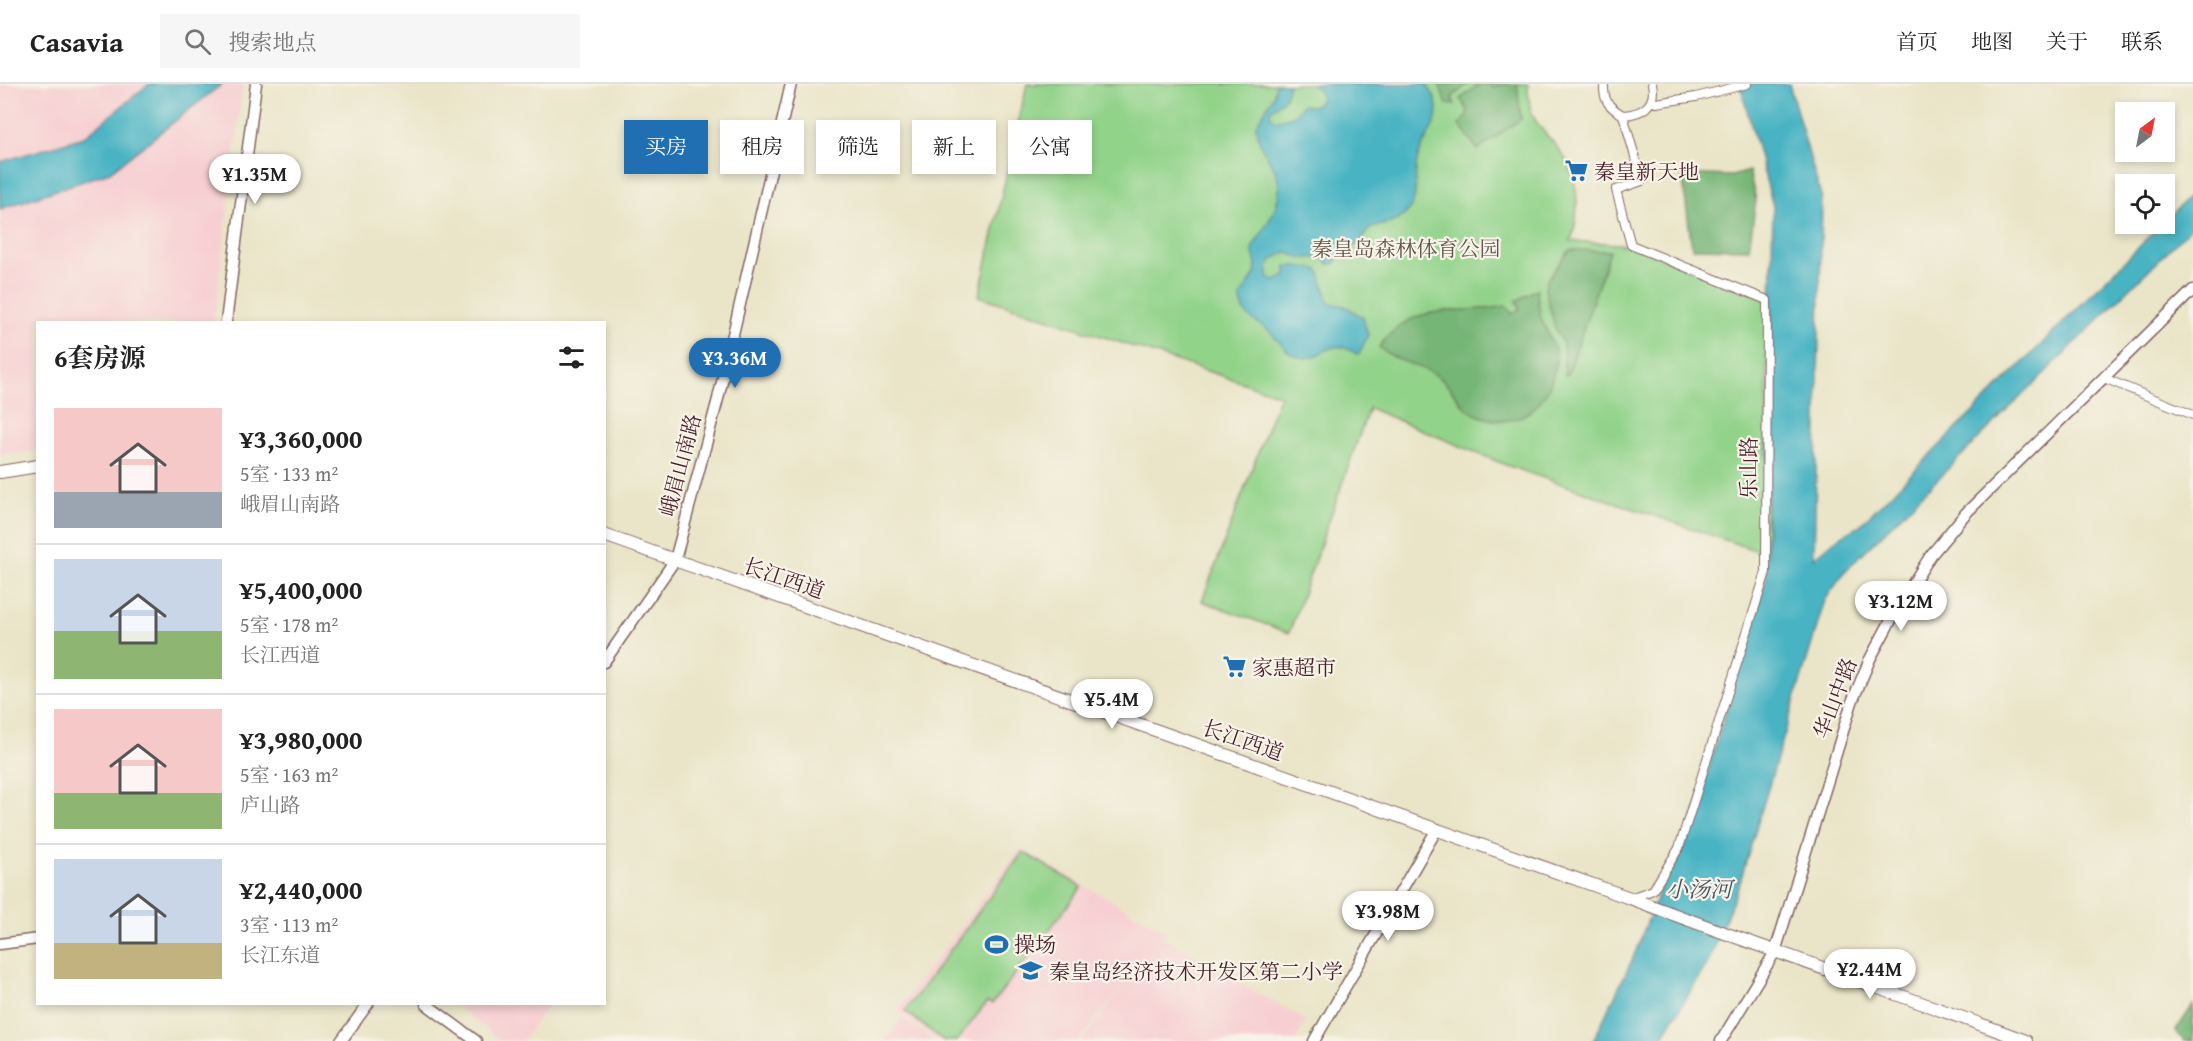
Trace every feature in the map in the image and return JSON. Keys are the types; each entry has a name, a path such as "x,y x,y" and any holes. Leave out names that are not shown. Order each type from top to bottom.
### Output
{"main road":[{"path":"0,472 36,466"},
{"name":"长江西道","path":"606,536 1437,829 1723,934 2026,1041"}],"street":[{"path":"226,321 256,84"},
{"name":"峨眉山南路","path":"606,659 675,560 718,399 791,84"},
{"name":"乐山路","path":"1604,84 1603,95 1607,104 1623,115 1642,181 1616,190 1631,245 1767,300 1766,572 1678,848 1653,890 1630,898"},
{"path":"1623,115 1638,114 1651,100 1652,84"},
{"path":"1651,100 1656,103 1696,97 1747,84"},
{"name":"华山中路","path":"1722,1041 1775,952 1852,702 1870,659 1898,607 1932,555 1966,513 2193,290"},
{"path":"2103,378 2193,415"},
{"path":"1314,1041 1437,829"},
{"path":"0,944 36,939"},
{"path":"341,1041 367,1005"},
{"path":"427,1005 476,1041"}],"shaded area":[{"path":"0,84 243,84 214,321 36,321 36,451 0,455"},
{"name":"秦皇岛经济技术开发区第二小学","path":"1020,849 1166,931 1162,937 1307,1021 1295,1041 1082,1041 1145,958 1079,1041 938,1041 897,1010"},
{"path":"456,1005 548,1005 522,1041 501,1041"},
{"path":"902,1017 934,1041 884,1041"}],"green space":[{"name":"秦皇岛森林体育公园","path":"1027,84 1528,84 1531,110 1535,119 1566,160 1574,179 1577,211 1571,241 1631,245 1767,300 1766,554 1506,465 1369,408 1289,633 1202,601 1280,395 979,296 1008,168 1008,174 1092,174 1092,120 1019,120"},
{"path":"1439,84 1468,84 1452,97 1455,105 1447,104"},
{"path":"1480,84 1490,84 1493,88 1502,84 1517,84 1521,119 1478,150 1459,125 1466,117 1468,110 1460,99"},
{"path":"1749,171 1756,200 1749,249 1692,248 1682,174 1732,176"},
{"path":"1570,250 1610,251 1568,374 1565,375 1563,343 1555,328 1545,289 1547,280"},
{"path":"1537,289 1540,312 1554,346 1556,363 1547,392 1529,412 1518,418 1491,419 1475,414 1464,406 1442,379 1429,371 1392,356 1379,347 1392,332 1407,321 1422,315 1507,306 1512,314 1520,309 1516,301"},
{"name":"操场","path":"1023,852 1082,887 992,1004 987,1002 957,1041 944,1041 905,1011"},
{"path":"2193,1005 2193,1041 2185,1041 2175,1032"}],"water":[{"path":"149,84 222,84 110,172 0,209 0,162 84,137"},
{"path":"1276,84 1289,84 1285,98 1270,111 1271,117 1276,121 1295,115 1302,105 1313,106 1319,103 1321,97 1319,90 1311,84 1426,84 1436,102 1436,119 1417,161 1414,199 1403,216 1367,231 1365,236 1348,252 1341,253 1335,263 1329,264 1321,257 1302,258 1287,253 1278,256 1270,264 1268,277 1273,281 1286,276 1286,266 1317,269 1329,303 1345,306 1363,317 1368,336 1358,355 1340,346 1307,358 1294,355 1268,330 1250,318 1242,305 1240,297 1255,274 1256,265 1252,248 1271,218 1278,196 1277,174 1261,145 1256,125 1273,97"},
{"name":"小汤河","path":"1740,84 1789,84 1822,200 1814,558 1835,540 1859,526 2152,234 2175,234 2175,211 2193,193 2193,226 1847,569 1825,600 1739,885 1709,961 1660,1041 1593,1041 1633,958 1668,869 1683,851 1766,580 1773,206"}],"place":[{"name":"秦皇新天地","path":"1576,171"},
{"name":"家惠超市","path":"1234,667"},
{"name":"操场","path":"996,944"},
{"name":"秦皇岛经济技术开发区第二小学","path":"1031,971"}]}
